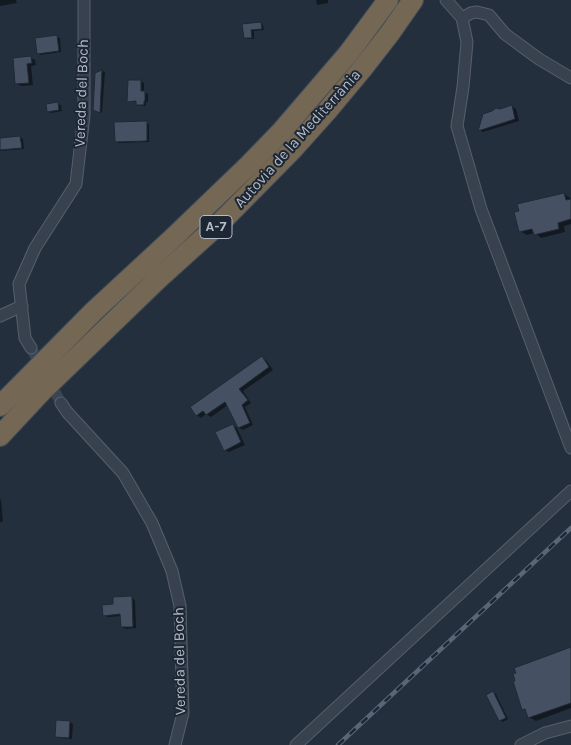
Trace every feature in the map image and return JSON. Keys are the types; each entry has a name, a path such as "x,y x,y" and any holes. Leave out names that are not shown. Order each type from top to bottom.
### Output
{"highway":[{"name":"Autovia de la Mediterrània","path":"0,406 94,311 249,165 281,132 348,54 388,0"},
{"name":"Autovia de la Mediterrània","path":"0,436 43,390 152,285 220,223 280,163 362,69 413,0"}],"street":[{"name":"Vereda del Boch","path":"32,348 25,338 19,284 35,248 76,184 84,115 84,0"},
{"path":"446,0 462,18 467,42 457,126 482,209 571,448"},
{"path":"462,18 471,13 478,12 488,16 505,34 539,59 571,78"},
{"path":"0,316 22,306"},
{"name":"Vereda del Boch","path":"61,403 123,473 152,523 172,571 180,606 183,713 174,745"},
{"path":"296,745 571,491"},
{"path":"521,745 545,733 571,726"}],"building":[{"path":"261,22 262,29 251,30 252,38 244,38 242,24"},
{"path":"57,35 59,51 37,54 35,38"},
{"path":"31,56 32,63 27,64 29,83 15,84 13,58"},
{"path":"102,70 100,113 93,110 95,73"},
{"path":"128,80 141,80 141,91 145,91 144,105 136,105 136,101 127,102"},
{"path":"58,102 59,110 47,112 46,104"},
{"path":"512,105 515,119 478,131 483,114 496,108 500,109"},
{"path":"147,121 147,141 115,142 114,122"},
{"path":"20,136 22,148 0,150 0,138"},
{"path":"564,193 566,200 571,199 571,219 558,223 559,229 534,235 532,229 519,232 514,212 519,211 517,204"},
{"path":"262,356 269,367 239,389 248,400 242,405 250,423 238,428 225,402 206,415 203,411 196,416 190,407"},
{"path":"233,424 241,442 224,451 215,432"},
{"path":"132,596 133,627 121,627 120,614 103,616 102,605 113,604 113,597"},
{"path":"571,647 571,703 528,718 525,709 522,710 513,681 515,681 513,674 516,673 514,668"},
{"path":"493,691 506,718 499,721 486,695"},
{"path":"56,720 70,721 69,738 55,737"}],"tunnel":[{"path":"31,348 61,403"}],"railway":[{"path":"338,745 571,528"}]}
